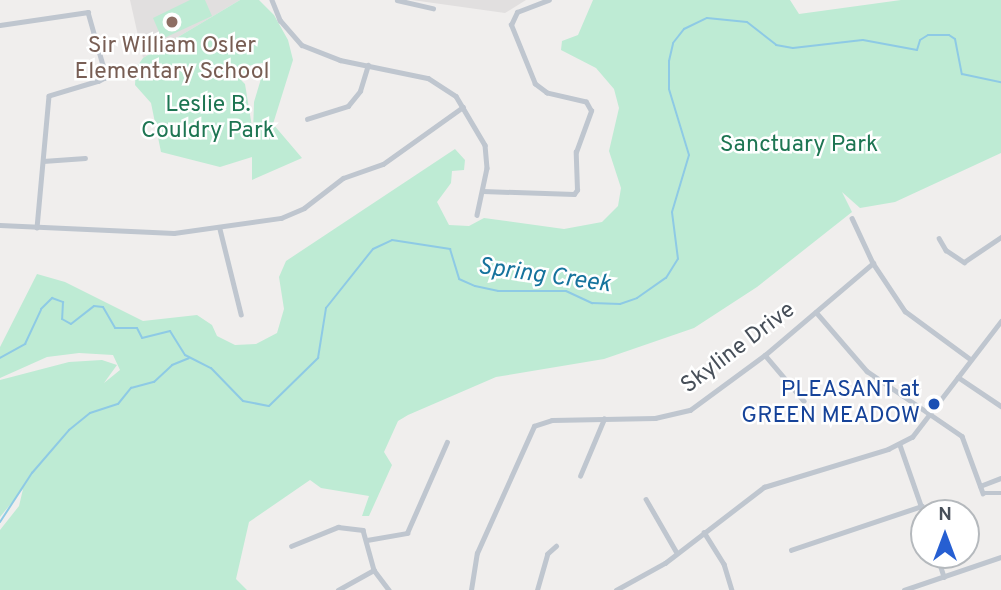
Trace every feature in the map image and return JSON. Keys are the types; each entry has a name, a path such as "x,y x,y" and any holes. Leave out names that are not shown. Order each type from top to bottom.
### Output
{"street":[{"path":"272,0 280,20 302,45 368,65 428,78 456,96 485,145 483,191 477,215"},
{"path":"397,0 433,8"},
{"path":"483,191 574,194 577,190 576,152 591,111 586,102 547,93 535,84 511,25 517,12 550,0"},
{"path":"0,25 83,11 92,16 105,78 49,96 37,227"},
{"path":"307,119 348,106 360,91 368,65"},
{"path":"0,225 174,233 220,229 281,218 304,208 342,178 383,164 411,147 463,107"},
{"path":"43,161 85,158"},
{"path":"852,218 873,263 905,311 970,359"},
{"path":"220,229 241,314"},
{"path":"939,238 946,250 964,262 1001,237"},
{"name":"Skyline Drive","path":"471,590 477,553 534,426 552,420 655,418 690,410 765,355 873,263"},
{"path":"816,312 867,371 933,415 966,442 980,486 986,496 1001,493"},
{"path":"616,590 677,553 764,487 900,445 933,415 970,359 1001,321"},
{"path":"765,355 804,401"},
{"path":"958,377 1001,406"},
{"path":"580,476 604,419"},
{"path":"368,538 407,533 447,442"},
{"path":"900,445 919,499"},
{"path":"980,486 1001,478"},
{"path":"646,499 677,553"},
{"path":"791,551 910,510"},
{"path":"290,546 338,527 363,530 368,538 374,570 389,590"},
{"path":"704,532 724,564 732,590"},
{"path":"537,590 547,554 556,545"},
{"path":"904,590 1001,556"},
{"path":"941,569 944,577"},
{"path":"338,590 374,570"}],"shaded area":[{"name":"Sir William Osler Elementary School","path":"130,0 240,0 143,58"},
{"path":"412,0 526,0 505,13"}],"green space":[{"path":"190,0 205,0 212,16 162,39 153,18"},
{"name":"Leslie B. Couldry Park","path":"240,0 259,0 274,15 288,40 293,60 273,124 302,158 252,180 252,157 220,167 161,152 151,103 135,85 136,68 143,58","holes":["266,62 254,102 253,133 245,84 239,78 246,75 244,67"]},
{"name":"Sanctuary Park","path":"593,0 790,0 799,14 901,0 1001,0 1001,153 895,202 860,208 842,192 852,212 757,287 694,328 604,359 496,377 408,415 398,421 384,452 392,465 369,516 362,516 369,496 321,488 310,480 249,522 236,579 247,590 0,590 0,530 19,506 23,489 0,517 0,380 69,362 102,360 117,365 104,383 120,370 113,355 79,353 47,357 0,378 0,347 37,274 65,282 143,321 197,315 212,325 217,336 235,345 256,344 277,333 284,309 279,277 286,261 455,149 465,160 464,170 452,171 451,183 437,202 449,225 469,226 484,218 564,229 602,222 618,206 621,188 609,151 619,108 614,89 596,68 561,50 562,41 578,35"}],"waterway":[{"name":"Spring Creek","path":"0,358 25,344 41,309 52,298 63,302 62,319 71,324 94,306 103,307 115,328 137,328 142,338 170,331 185,355 211,368 243,401 269,406 318,358 326,308 373,249 392,240 450,249 459,279 475,286 498,291 566,291 592,303 620,304 637,298 666,278 678,259 672,212 689,155 669,89 669,61 673,43 684,29 707,18 747,22 776,45 793,48 863,40 917,50 920,40 928,35 949,35 955,39 962,74 1001,82"},
{"path":"0,522 32,473 69,430 90,413 118,404 131,388 154,382 172,365 189,358"}],"place":[{"name":"Sir William Osler Elementary School","path":"172,22"},
{"name":"PLEASANT at GREEN MEADOW","path":"934,404"}]}
